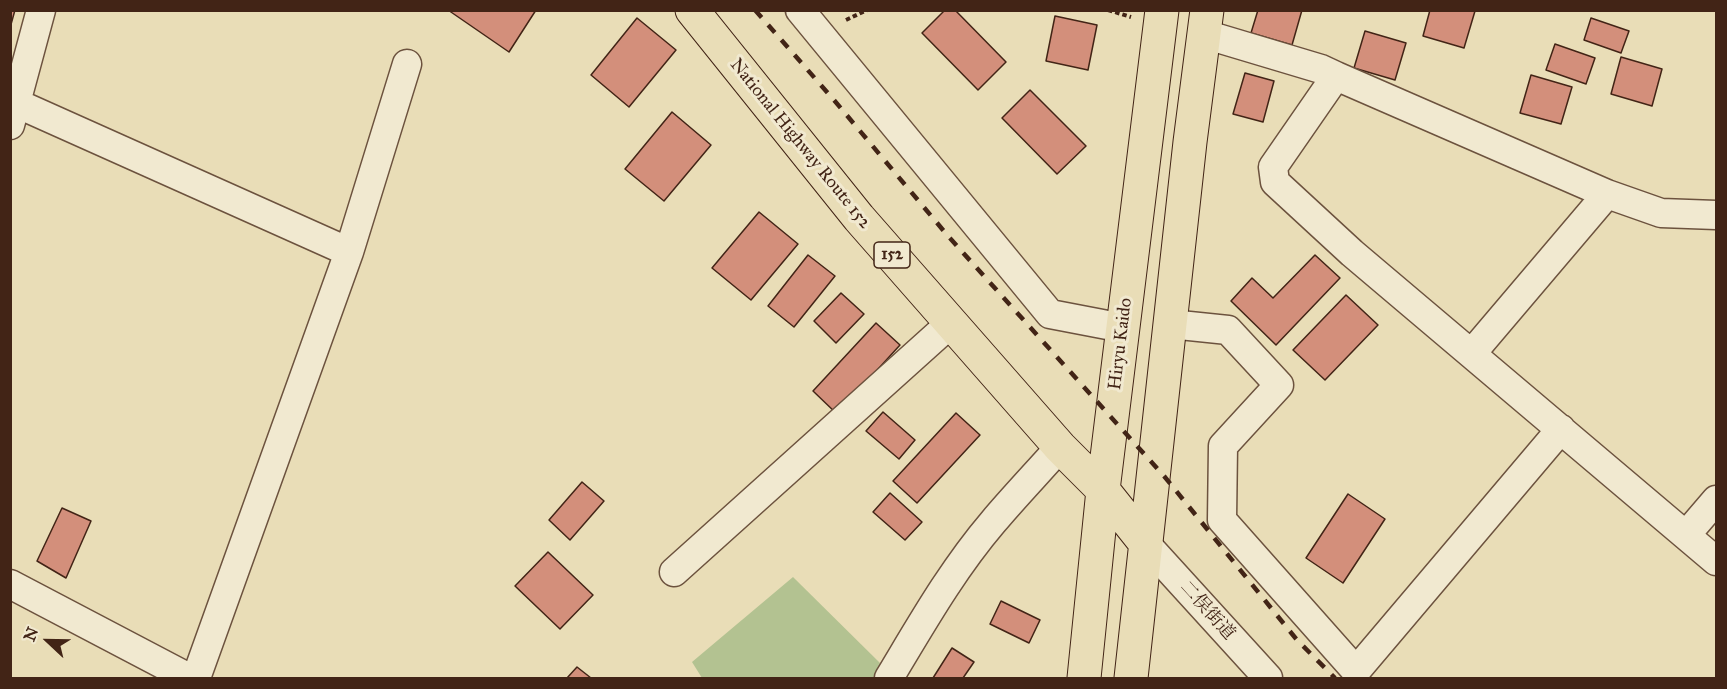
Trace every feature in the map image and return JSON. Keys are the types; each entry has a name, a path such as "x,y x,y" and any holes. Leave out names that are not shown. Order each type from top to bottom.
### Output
{"highway":[{"name":"National Highway Route 152","path":"692,10 860,218 1060,447 1103,490"},
{"name":"Hiryu Kaido","path":"1084,678 1103,490 1162,10"},
{"path":"1131,678 1190,142 1206,22"},
{"name":"152","path":"1103,490 1146,544"}],"street":[{"path":"41,10 12,110 349,252"},
{"path":"800,10 1050,314 1123,328"},
{"path":"1206,22 1321,69 1607,194 1661,213 1716,215"},
{"path":"196,678 349,252 407,64"},
{"path":"1336,76 1274,167 1275,182 1352,253 1716,561"},
{"path":"1472,353 1607,194"},
{"path":"674,572 952,322"},
{"path":"1170,324 1228,330 1280,385 1223,447 1222,520 1360,674 1561,429"},
{"path":"889,678 927,614 963,561 992,523 1060,447"},
{"path":"1686,535 1716,500"},
{"name":"二俣街道","path":"1146,544 1268,678"},
{"path":"10,584 189,678"}],"green space":[{"path":"793,577 880,663 874,678 702,678 692,662"}],"building":[{"path":"10,10 15,10 10,28"},
{"path":"448,10 536,10 509,52"},
{"path":"945,10 955,10 1006,62 978,90 922,33"},
{"path":"1258,10 1302,10 1292,45 1251,33"},
{"path":"1430,10 1475,11 1464,48 1423,36"},
{"path":"1055,16 1097,25 1088,70 1046,61"},
{"path":"637,18 676,50 629,107 591,75"},
{"path":"1591,18 1629,31 1621,53 1584,40"},
{"path":"1365,31 1406,43 1395,80 1354,68"},
{"path":"1555,44 1595,58 1586,84 1546,70"},
{"path":"1621,57 1662,69 1652,106 1611,94"},
{"path":"1245,73 1274,81 1263,122 1233,114"},
{"path":"1531,75 1572,87 1561,124 1520,113"},
{"path":"1030,90 1086,146 1057,174 1002,118"},
{"path":"672,112 711,145 664,201 625,169"},
{"path":"759,212 798,244 751,300 712,268"},
{"path":"808,255 835,276 794,327 768,306"},
{"path":"1315,255 1340,278 1276,345 1231,301 1252,278 1273,298"},
{"path":"841,293 864,314 836,343 814,321"},
{"path":"1346,295 1378,325 1325,380 1293,350"},
{"path":"876,323 900,345 837,414 813,391"},
{"path":"883,412 915,440 899,459 866,431"},
{"path":"956,413 980,435 917,503 893,481"},
{"path":"582,482 604,501 570,540 549,520"},
{"path":"890,493 922,522 905,540 873,512"},
{"path":"1348,494 1385,519 1343,583 1306,558"},
{"path":"62,508 91,521 66,578 37,561"},
{"path":"548,552 593,595 560,629 515,586"},
{"path":"1001,601 1040,620 1029,643 990,624"},
{"path":"952,648 974,662 963,678 933,678"},
{"path":"577,667 591,678 567,678"}],"railway":[{"path":"755,10 948,236 1164,476 1297,640 1335,678"}]}
